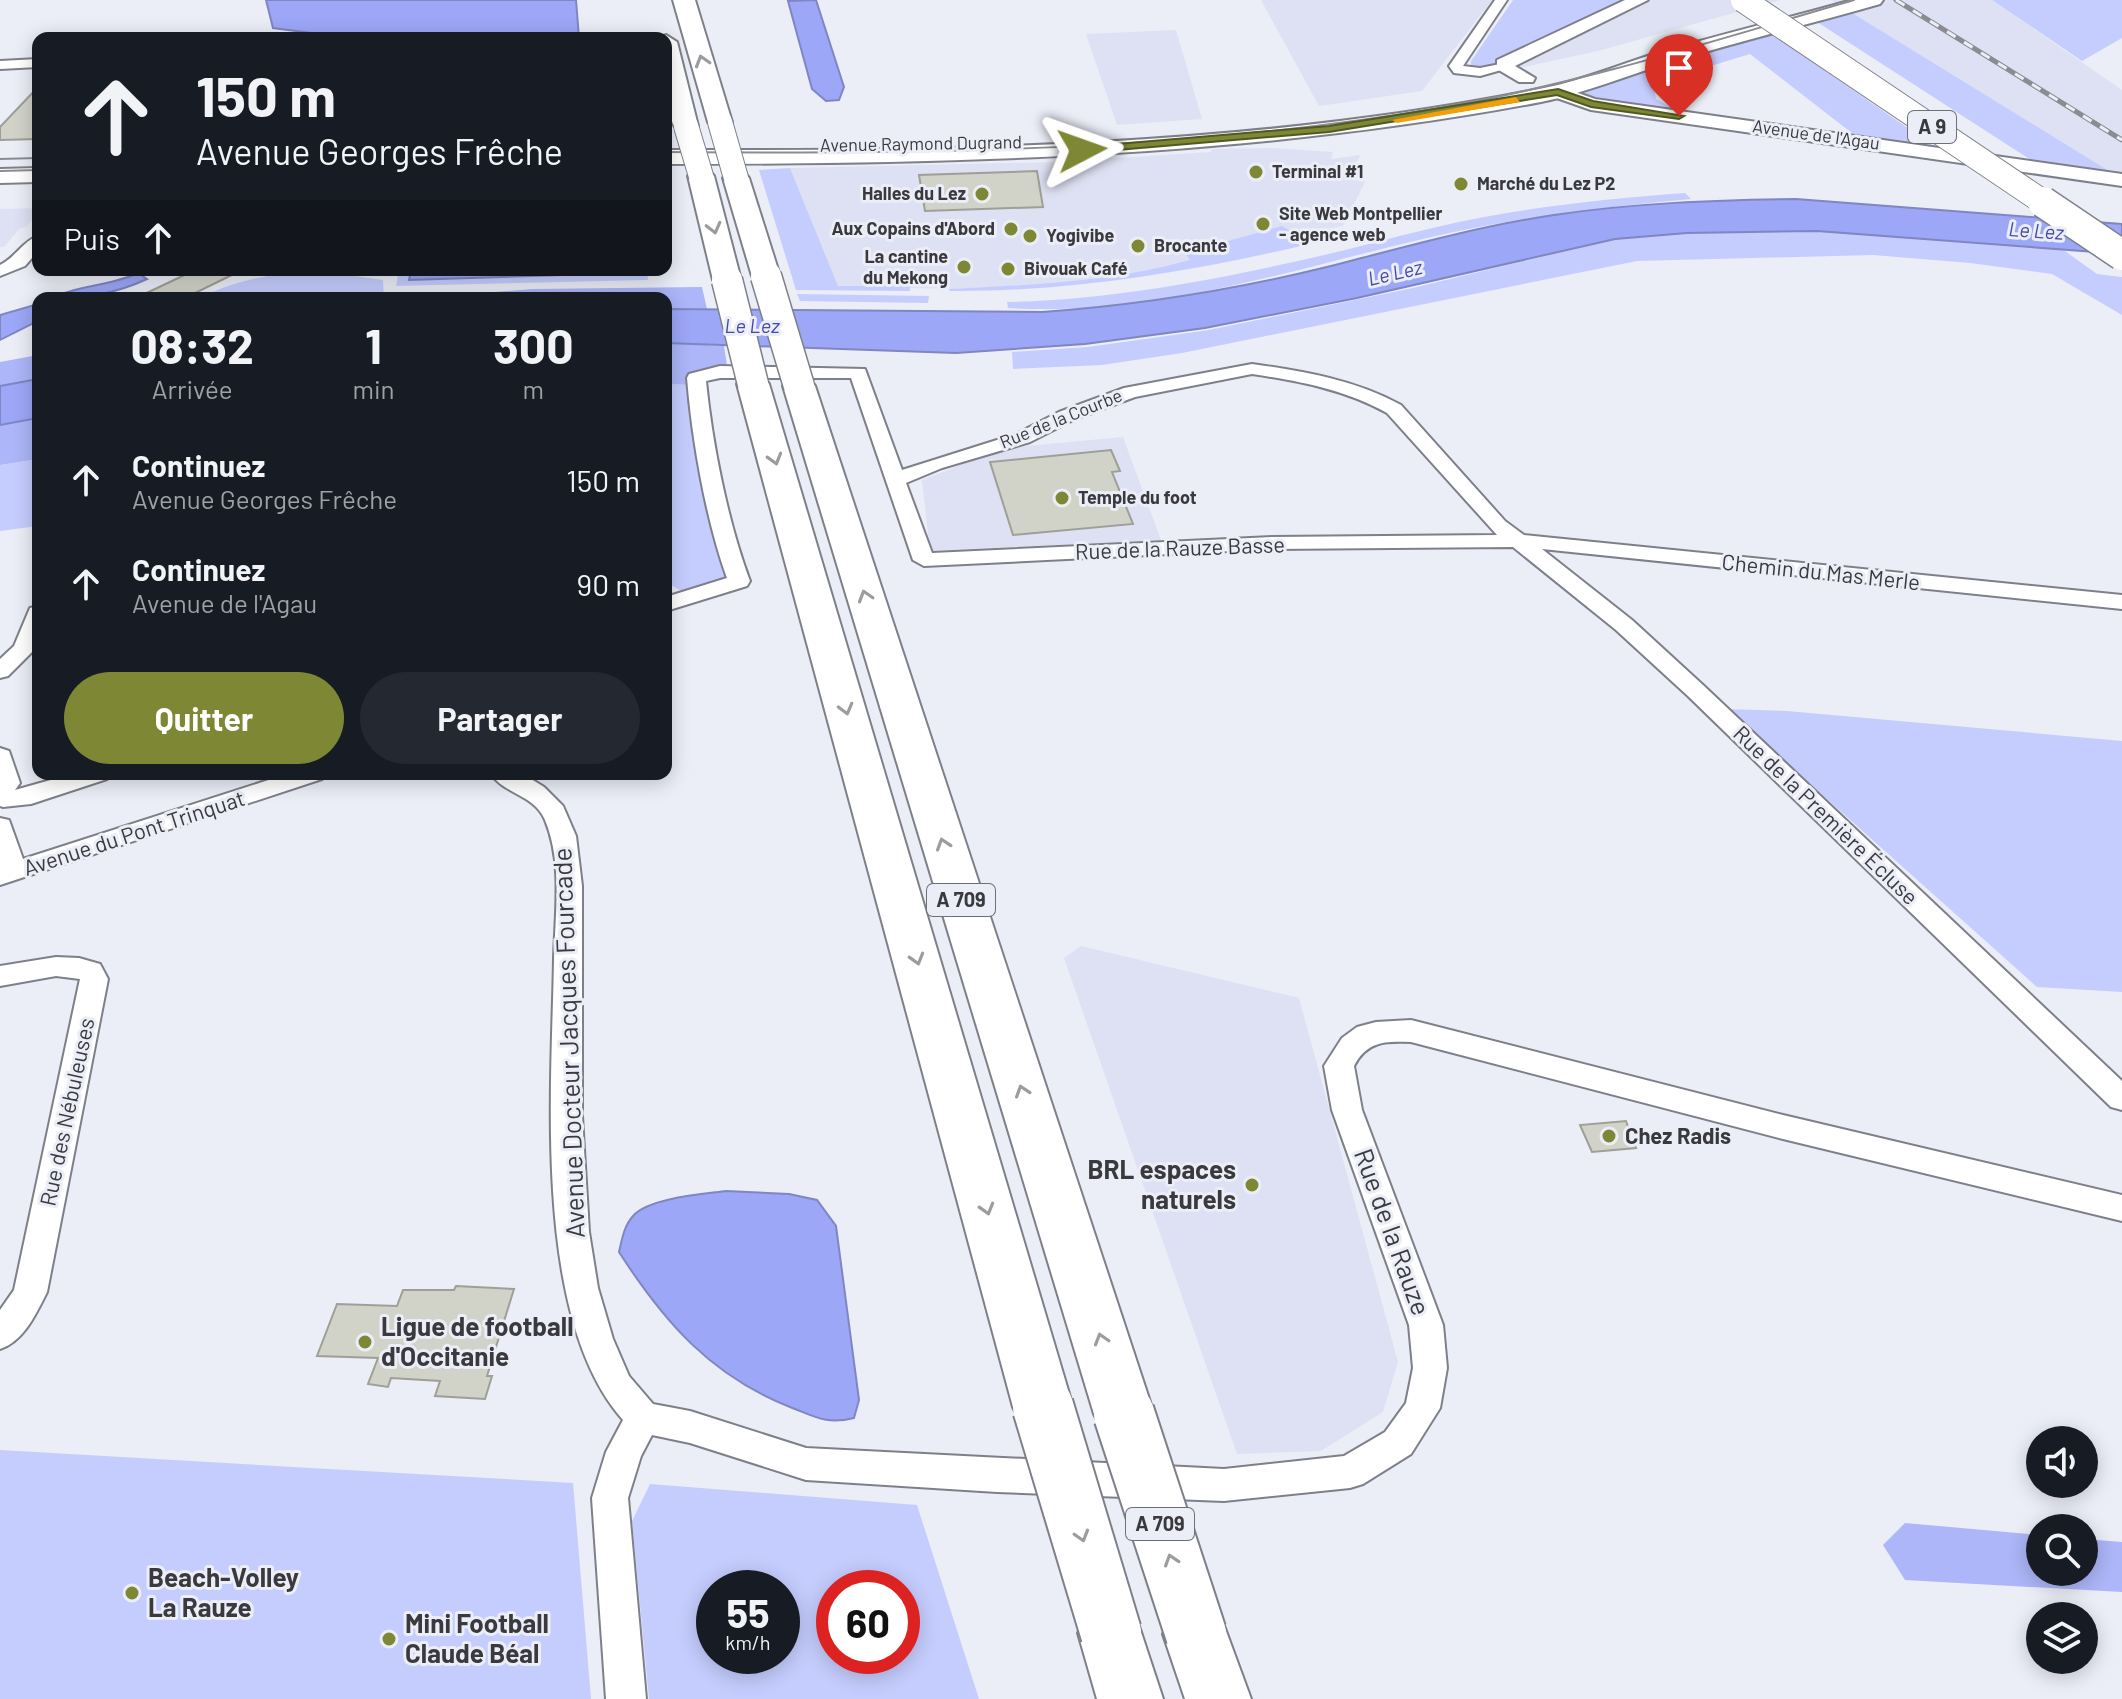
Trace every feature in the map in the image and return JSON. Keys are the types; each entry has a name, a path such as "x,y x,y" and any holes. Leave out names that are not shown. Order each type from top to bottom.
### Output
{"highway":[{"name":"A 709","path":"684,0 799,386 1124,1414 1218,1699"},
{"name":"A 9","path":"1743,0 2122,255"},
{"name":"A 9","path":"1769,0 2122,232"},
{"name":"A 709","path":"672,68 753,384 1043,1407 1130,1699"}],"main road":[{"path":"1575,65 1654,49 1829,0"},
{"name":"Avenue Raymond Dugrand","path":"672,157 877,158 1050,152 1391,121 1666,57 1873,0"},
{"path":"1526,78 1554,82"},
{"name":"Avenue Raymond Dugrand","path":"672,146 1016,142 1205,130 1414,105 1473,94 1526,78"},
{"path":"0,176 32,175"}],"street":[{"path":"1501,0 1456,66 1468,72 1505,67 1526,78"},
{"path":"1505,67 1507,61 1639,0"},
{"path":"0,65 32,63"},
{"name":"Avenue de l'Agau","path":"1554,82 1591,104 2122,180"},
{"path":"0,255 32,250"},
{"path":"0,271 32,252"},
{"name":"Rue de la Courbe","path":"895,480 935,464 1023,438 1066,416 1131,392 1211,374 1266,368 1335,385 1386,404 1429,445 1498,525 1521,541"},
{"path":"672,602 739,581 729,554 699,412 696,378 720,372 858,373 895,480"},
{"name":"Rue de la Rauze Basse","path":"895,480 924,560 1272,543 1521,541"},
{"name":"Chemin du Mas Merle","path":"1521,541 2122,602"},
{"name":"Rue de la Première Écluse","path":"1521,541 1624,625 1696,691 2122,1099"},
{"path":"0,671 24,649 32,628"},
{"path":"0,756 8,783 1,797 22,798 79,780"},
{"name":"Avenue du Pont Trinquat","path":"7,874 295,780"},
{"name":"Avenue Docteur Jacques Fourcade","path":"515,780 528,787 548,805 562,834 568,879 567,1122 577,1259 601,1351 616,1384 643,1418"},
{"path":"0,826 7,874"},
{"name":"Rue des Nébuleuses","path":"0,976 57,966 78,966 90,971 94,979 30,1292 0,1335"},
{"name":"Rue de la Rauze","path":"643,1418 690,1427 806,1464 997,1476 1224,1485 1350,1472 1398,1443 1423,1408 1430,1368 1426,1325 1347,1110 1339,1066 1355,1039 1380,1030 1411,1031 1783,1127 2122,1208"},
{"path":"626,1699 610,1498 621,1461 643,1418"}],"shaded area":[{"path":"1261,0 1492,0 1422,91 1319,106"},
{"path":"1513,0 1629,0 1495,64 1471,68 1471,61"},
{"path":"1652,0 1780,0 1598,51 1515,69 1514,63"},
{"path":"1831,0 1992,0 2122,90 2122,179"},
{"path":"1992,0 2122,0 2122,38 2082,61"},
{"path":"1849,11 2114,174 2037,164 1814,20"},
{"path":"1176,30 1202,119 1117,125 1086,34"},
{"path":"1769,32 1938,149 1857,137 1750,54 1668,79 1654,90 1656,99 1682,113 1596,101 1570,91"},
{"path":"1273,148 1333,152 1331,159 1361,155 1344,178 1365,182 1343,226 1186,254 1191,260 1151,270 1056,284 949,289 838,286 790,168 1056,162 1211,152 1211,149"},
{"path":"790,168 838,286 910,286 910,291 796,290 759,170"},
{"path":"1685,193 1691,199 1492,225 1272,277 1167,298 1061,309 1008,308 1007,302 1083,298 1196,282 1479,218 1582,202"},
{"path":"32,208 32,220 20,228 4,247 0,247 0,209"},
{"path":"1282,226 1297,235 1314,230 1355,233 1205,266 1104,282 1001,290 949,289 1070,281 1130,273 1190,260 1185,253"},
{"path":"1817,231 2062,249 2097,274 2122,277 2122,315 2052,274 1970,263 1873,255 1637,261 1182,353 1102,365 1013,369 1012,352 1088,347 1209,330 1413,288 1615,239 1687,233"},
{"path":"270,276 355,276 383,280 384,292 214,292"},
{"path":"398,276 648,276 648,280 396,286"},
{"path":"702,287 707,309 672,309 672,292 494,292"},
{"path":"797,294 929,296 928,303 800,301"},
{"path":"672,343 724,346 727,366 696,376 690,385 672,384"},
{"path":"32,356 32,380 0,386 0,362"},
{"path":"672,384 690,385 709,500 727,578 683,592 672,586"},
{"path":"32,419 32,460 0,465 0,425"},
{"path":"1123,437 1161,540 930,551 922,480 1005,448"},
{"path":"32,460 32,527 0,531 0,465"},
{"path":"1726,709 1787,711 2122,741 2122,992 2037,987"},
{"path":"1081,946 1299,998 1398,1362 1383,1412 1321,1451 1237,1454 1064,958"},
{"path":"0,1450 573,1483 591,1699 0,1699"},
{"path":"650,1484 917,1505 979,1699 649,1699 632,1521"},
{"path":"1905,1523 2026,1534 2026,1586 2098,1586 2098,1540 2122,1542 2122,1592 1905,1580 1883,1545"}],"water":[{"path":"266,0 576,0 579,32 304,32 273,28"},
{"path":"816,0 844,87 839,100 826,101 812,89 788,1"},
{"name":"Le Lez","path":"1796,199 2122,224 2122,254 1817,231 1687,233 1615,239 1357,298 1205,328 1085,344 956,353 672,343 672,309 1042,312 1079,309 1190,295 1263,281 1471,231 1554,215 1735,200"},
{"path":"130,276 147,279 108,292 68,292 73,290"},
{"path":"410,276 533,276 409,280"},
{"path":"32,306 32,324 0,340 0,315"},
{"path":"32,380 32,419 0,425 0,386"},
{"path":"726,1191 789,1194 817,1200 836,1226 859,1400 854,1418 836,1421 815,1417 736,1380 672,1324 619,1252 627,1224 640,1210 677,1198"}],"building":[{"path":"32,93 32,139 0,140 0,127"},
{"name":"Halles du Lez","path":"1037,171 1043,207 925,211 919,175"},
{"path":"182,276 230,276 197,292 149,292"},
{"name":"Temple du foot","path":"1111,450 1120,471 1112,472 1133,524 1013,535 990,462"},
{"name":"Chez Radis","path":"1626,1121 1636,1148 1592,1152 1580,1125"},
{"name":"Ligue de football d'Occitanie","path":"456,1286 514,1289 487,1376 492,1376 485,1399 435,1396 440,1381 391,1378 388,1387 368,1384 378,1358 317,1356 337,1304 397,1306 403,1290 454,1290"}],"tram line":[{"path":"672,152 959,151 1056,147 1153,142 1347,122 1548,86 1854,0"},
{"path":"0,159 32,158"},
{"path":"0,171 32,170"}],"railway":[{"path":"1896,0 2122,140"}],"slow traffic":[{"path":"1397,120 1516,100"}],"place":[{"name":"Terminal #1","path":"1256,172"},
{"name":"Marché du Lez P2","path":"1461,184"},
{"name":"Halles du Lez","path":"982,194"},
{"name":"Site Web Montpellier - agence web","path":"1263,224"},
{"name":"Aux Copains d'Abord","path":"1011,229"},
{"name":"Yogivibe","path":"1030,236"},
{"name":"Brocante","path":"1138,246"},
{"name":"La cantine du Mekong","path":"964,267"},
{"name":"Bivouak Café","path":"1008,269"},
{"name":"Temple du foot","path":"1062,498"},
{"name":"Chez Radis","path":"1609,1136"},
{"name":"BRL espaces naturels","path":"1252,1185"},
{"name":"Ligue de football d'Occitanie","path":"365,1342"},
{"name":"Beach-Volley La Rauze","path":"132,1593"},
{"name":"Mini Football Claude Béal","path":"389,1639"}],"route":[{"path":"1082,150 1329,129 1558,92 1591,104 1679,116"}]}
